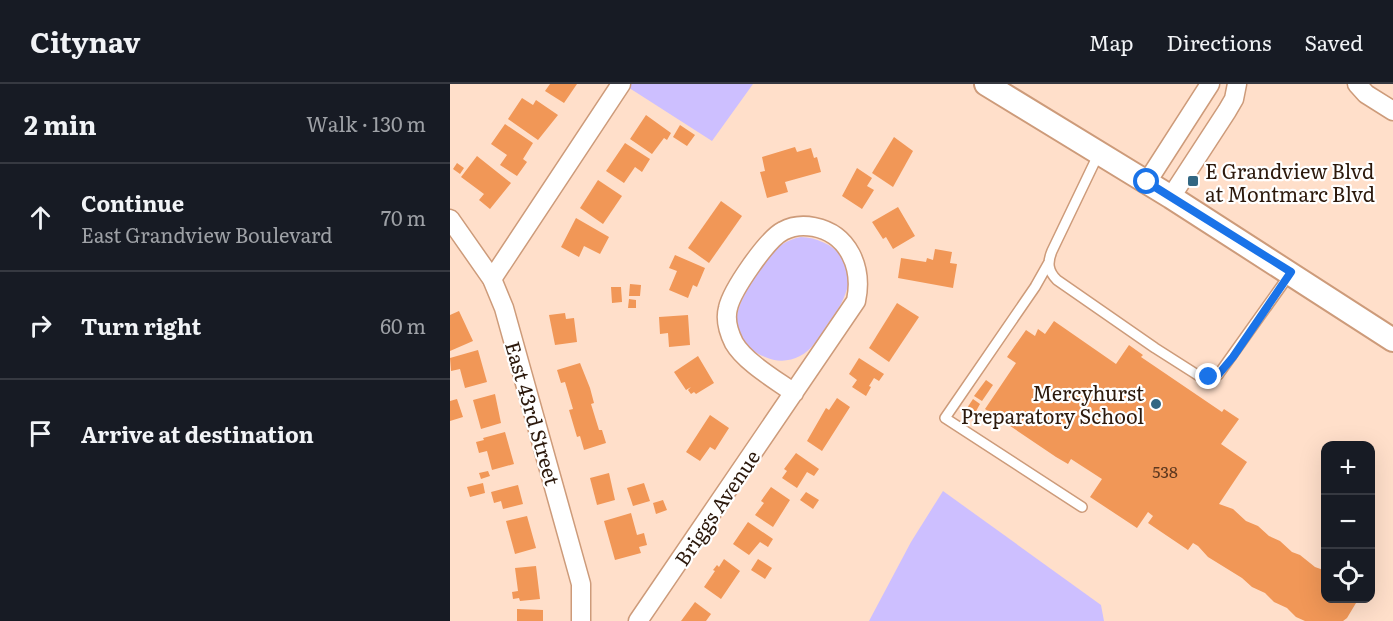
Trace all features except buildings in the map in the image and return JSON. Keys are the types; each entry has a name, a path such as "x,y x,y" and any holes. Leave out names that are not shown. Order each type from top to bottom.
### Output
{"street":[{"path":"492,279 621,84"},
{"path":"986,84 1171,196 1393,340"},
{"path":"1147,182 1210,84"},
{"path":"1171,196 1227,111 1234,99 1237,84"},
{"path":"1357,84 1366,94 1393,111"},
{"name":"East 43rd Street","path":"450,219 492,279 504,308 581,584 581,621"},
{"name":"Briggs Avenue","path":"638,621 794,393 856,301 858,291 855,264 846,245 830,232 808,226 797,226 783,231 771,241 742,279 728,310 728,326 738,349 794,393"}],"lane":[{"path":"1082,507 945,418 1035,287 1048,264 1055,244 1099,153"},
{"path":"1048,264 1057,280 1155,348 1199,376 1209,377 1218,375 1233,357 1291,272"}],"shaded area":[{"path":"631,84 753,84 712,141 629,88"},
{"path":"801,237 821,241 838,252 848,268 847,289 836,312 808,350 791,359 774,360 751,349 742,341 736,322 738,312 747,290 768,258 786,242"},
{"path":"943,491 1101,605 1104,621 869,621 911,542"}],"place":[{"name":"E Grandview Blvd at Montmarc Blvd","path":"1193,181"},
{"name":"Mercyhurst Preparatory School","path":"1156,404"}],"route":[{"path":"1147,182 1291,272 1233,357 1218,375 1209,377"}]}
